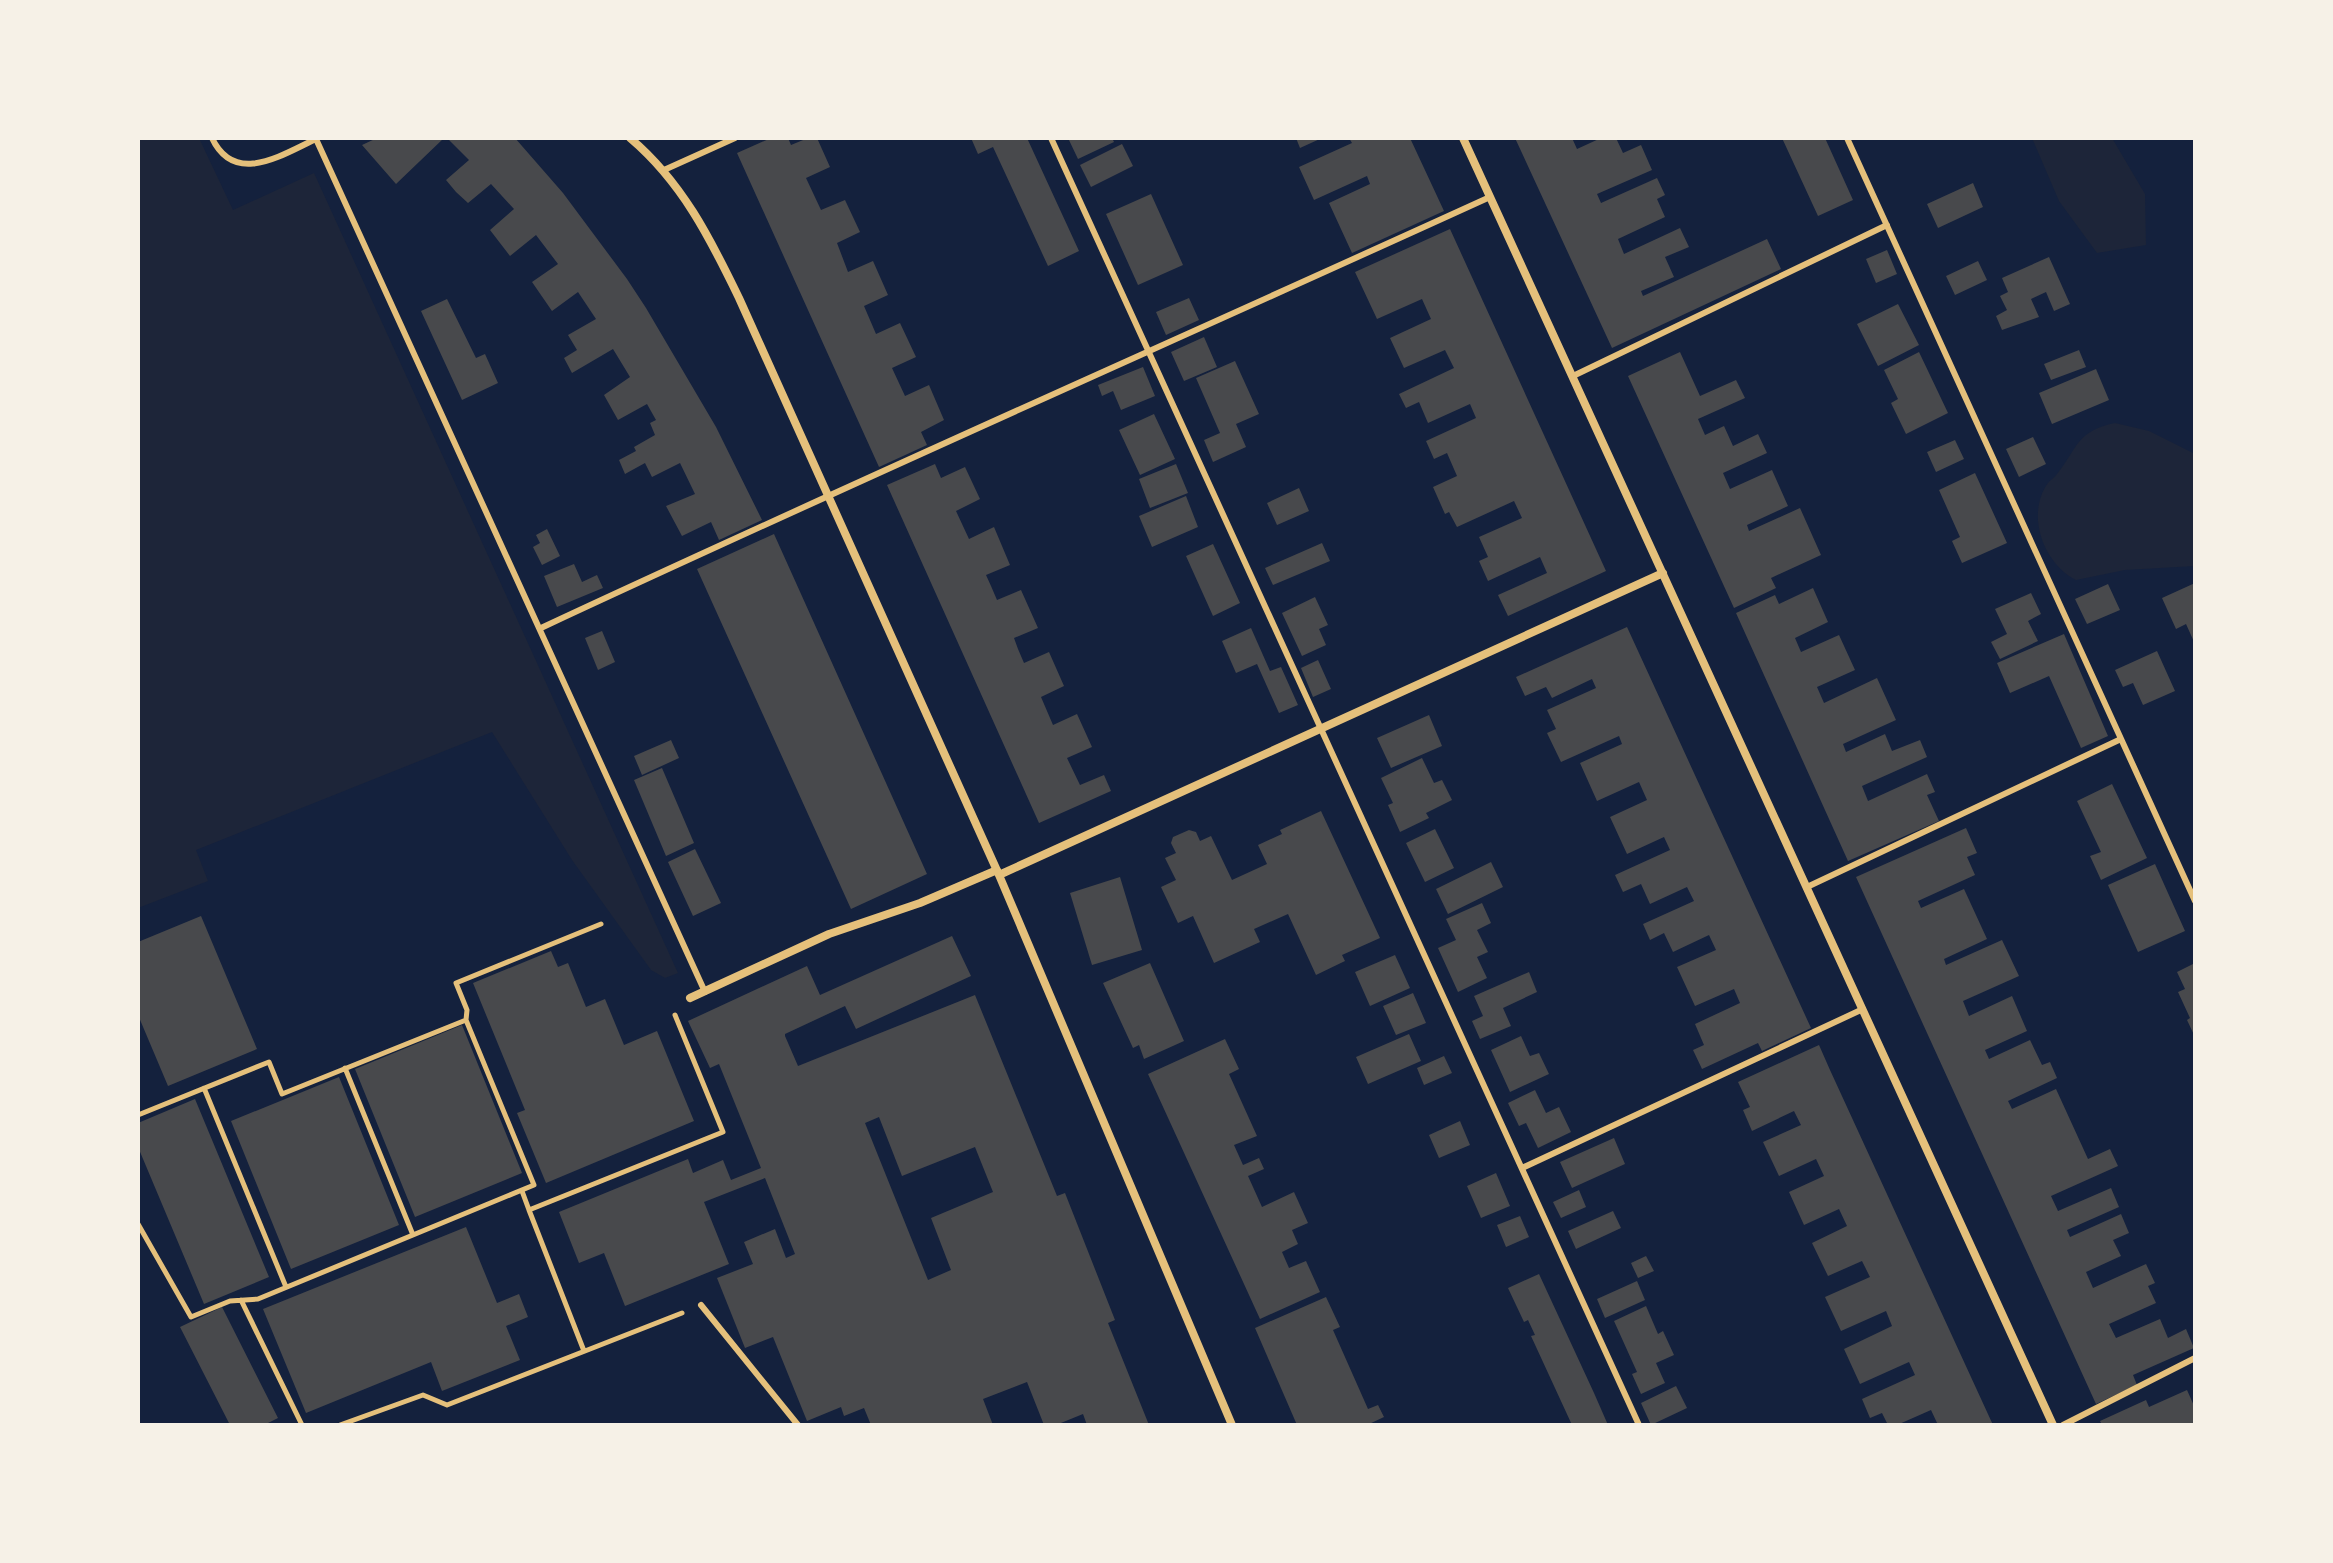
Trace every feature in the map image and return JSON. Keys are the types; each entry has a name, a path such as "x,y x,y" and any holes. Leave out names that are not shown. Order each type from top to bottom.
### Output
{"street":[{"path":"630,138 664,170 698,217 716,251 998,873 1232,1425"},
{"path":"1463,138 2053,1425"},
{"path":"690,998 829,934 998,873 1663,573"}],"lane":[{"path":"212,138 217,148 242,165 259,164 317,138 705,992"},
{"path":"664,170 735,138"},
{"path":"1051,138 1639,1425"},
{"path":"1847,138 2195,901"},
{"path":"541,628 825,495 1149,353 1490,197"},
{"path":"1573,376 1887,225"},
{"path":"1807,887 2121,739"},
{"path":"1522,1168 1863,1009"},
{"path":"701,1305 798,1425"},
{"path":"2063,1425 2195,1358"}],"path":[{"path":"138,1224 191,1317 230,1301 258,1299 534,1185 466,1020 467,1010 456,983 601,924"},
{"path":"529,1210 723,1132 674,1014"},
{"path":"138,1115 269,1062 282,1094 466,1020"},
{"path":"345,1068 413,1235"},
{"path":"204,1088 286,1287"},
{"path":"522,1191 584,1351"},
{"path":"241,1300 302,1425"},
{"path":"340,1425 423,1395 447,1405 701,1305"}],"shaded area":[{"path":"138,138 199,138 233,210 314,173 678,973 665,978 651,970 572,860 492,732 196,850 208,881 138,908"},
{"path":"2032,138 2112,138 2145,194 2146,245 2097,253 2059,201"},
{"path":"2115,423 2149,431 2195,454 2195,566 2125,570 2076,580 2055,563 2047,551 2038,524 2041,496 2085,436 2102,426"}],"building":[{"path":"377,138 444,138 396,184 362,145"},
{"path":"447,138 515,138 563,193 646,308 716,427 762,520 719,540 711,522 682,536 666,506 695,494 680,463 652,477 645,463 625,474 619,460 655,435 650,423 656,420 647,404 618,420 604,395 630,377 613,349 572,373 564,358 577,350 568,335 596,319 578,292 552,311 532,282 558,264 536,235 510,256 490,230 514,209 491,184 468,203 456,192 446,180 469,160"},
{"path":"771,138 788,138 791,145 817,138 830,167 806,178 821,210 845,200 860,232 837,243 848,272 873,261 888,295 864,306 876,334 900,323 916,357 892,368 905,396 929,385 944,420 921,432 927,445 879,467 737,153"},
{"path":"971,138 1027,138 1079,251 1048,266 993,147 978,154"},
{"path":"1068,138 1112,138 1114,142 1078,159"},
{"path":"1296,138 1322,138 1300,148"},
{"path":"1349,138 1410,138 1444,211 1352,253 1329,203 1370,184 1367,176 1314,200 1299,167 1352,143"},
{"path":"1515,138 1572,138 1577,149 1601,138 1616,138 1623,153 1641,145 1652,170 1597,194 1601,203 1657,178 1665,195 1657,199 1665,217 1618,239 1624,254 1680,228 1689,247 1665,257 1674,277 1641,291 1643,296 1767,239 1781,269 1612,348"},
{"path":"1782,138 1825,138 1853,200 1818,216"},
{"path":"1122,144 1133,166 1091,187 1080,165"},
{"path":"1973,183 1983,207 1938,228 1927,204"},
{"path":"1151,194 1183,265 1138,285 1106,214"},
{"path":"1450,229 1606,571 1508,616 1498,595 1547,573 1540,557 1488,581 1479,561 1488,557 1479,537 1522,518 1514,501 1457,527 1449,512 1445,514 1433,487 1457,476 1447,453 1434,459 1426,441 1476,418 1470,404 1428,423 1419,402 1406,408 1399,394 1454,368 1445,350 1404,368 1390,338 1431,319 1422,299 1377,319 1355,272"},
{"path":"1887,250 1897,274 1876,283 1866,259"},
{"path":"2049,257 2070,304 2054,311 2046,292 2031,299 2039,317 2002,330 1996,316 2007,310 2000,296 2008,292 2002,278"},
{"path":"1978,261 1987,280 1955,295 1946,276"},
{"path":"1189,298 1199,320 1166,335 1156,312"},
{"path":"447,299 476,358 485,354 498,383 462,400 421,311"},
{"path":"1898,304 1919,345 1878,366 1857,324"},
{"path":"1204,337 1217,367 1184,381 1171,352"},
{"path":"2079,350 2086,367 2051,380 2044,364"},
{"path":"1680,352 1700,396 1736,380 1745,398 1698,419 1705,435 1724,426 1733,446 1758,434 1767,453 1723,473 1730,489 1772,470 1788,506 1747,525 1749,531 1800,508 1821,555 1771,578 1776,588 1734,608 1628,376"},
{"path":"1919,352 1948,413 1906,434 1891,403 1898,399 1884,370"},
{"path":"1235,361 1259,414 1236,424 1246,447 1213,462 1204,440 1220,433 1196,378"},
{"path":"1143,367 1155,396 1121,410 1113,391 1102,396 1098,385"},
{"path":"2096,369 2109,400 2052,424 2039,393"},
{"path":"1154,414 1175,459 1140,475 1119,430"},
{"path":"2033,437 2046,464 2019,477 2006,449"},
{"path":"1955,440 1964,459 1936,472 1927,452"},
{"path":"935,464 941,478 965,467 980,499 956,511 969,539 994,527 1010,565 986,575 997,600 1021,590 1038,628 1014,638 1024,663 1049,652 1064,686 1041,697 1053,725 1077,714 1092,747 1067,758 1080,785 1104,775 1111,791 1039,823 887,485"},
{"path":"1176,464 1188,493 1150,508 1139,479"},
{"path":"1975,473 2007,543 1962,563 1952,541 1960,537 1939,490"},
{"path":"1299,488 1309,511 1277,525 1267,503"},
{"path":"1186,496 1198,527 1152,547 1139,516"},
{"path":"547,529 560,556 542,565 533,547 540,543 536,535"},
{"path":"774,534 927,874 851,909 697,569"},
{"path":"1322,543 1330,561 1273,585 1265,568"},
{"path":"1213,544 1240,603 1213,616 1186,556"},
{"path":"574,564 582,582 597,575 603,588 557,607 544,576"},
{"path":"2195,583 2195,644 2186,624 2176,629 2162,598"},
{"path":"2108,584 2120,610 2087,624 2075,599"},
{"path":"1813,588 1828,622 1795,638 1801,652 1839,635 1855,670 1817,687 1824,703 1877,678 1896,720 1843,744 1846,752 1885,734 1892,751 1920,740 1927,757 1862,786 1868,801 1927,774 1935,792 1927,795 1939,821 1848,861 1736,613 1775,595 1779,604"},
{"path":"2031,593 2041,614 2028,621 2038,641 2000,659 1991,642 2007,634 1995,609"},
{"path":"1315,597 1328,625 1319,629 1326,645 1302,656 1282,613"},
{"path":"1627,627 1811,1028 1762,1051 1758,1043 1702,1069 1693,1050 1704,1045 1695,1024 1740,1003 1734,989 1695,1006 1677,967 1716,950 1709,935 1673,952 1664,933 1650,940 1643,924 1694,901 1687,887 1650,904 1641,884 1623,892 1615,875 1670,850 1664,837 1627,854 1610,817 1647,800 1639,782 1597,801 1580,763 1622,744 1619,736 1561,762 1547,733 1556,729 1547,710 1596,688 1592,679 1552,698 1546,687 1525,696 1516,677"},
{"path":"1251,628 1270,671 1281,667 1298,705 1279,713 1257,664 1236,673 1222,641"},
{"path":"602,631 615,662 598,670 585,638"},
{"path":"2064,634 2108,736 2081,748 2049,676 2010,693 1997,663"},
{"path":"2157,651 2175,691 2143,705 2133,683 2123,687 2115,670"},
{"path":"1318,660 1331,689 1313,697 1301,668"},
{"path":"1429,715 1442,746 1391,768 1377,738"},
{"path":"671,740 679,758 642,775 634,756"},
{"path":"1422,758 1434,783 1442,780 1452,800 1426,813 1429,818 1400,832 1388,805 1393,803 1381,778"},
{"path":"662,768 694,843 666,856 634,780"},
{"path":"2112,784 2147,858 2101,880 2090,856 2101,852 2077,801"},
{"path":"1321,811 1380,938 1342,955 1345,961 1316,975 1288,914 1254,929 1260,942 1214,963 1193,916 1178,923 1161,887 1176,880 1165,858 1176,853 1171,843 1173,837 1189,830 1196,832 1200,841 1211,836 1232,880 1267,864 1258,845 1282,834 1280,830"},
{"path":"1966,828 1977,853 1967,857 1975,875 1918,901 1921,908 1964,889 1987,939 1944,959 1946,965 2002,940 2019,976 1963,1001 1969,1016 2012,996 2027,1031 1985,1050 1989,1059 2030,1040 2042,1065 2050,1062 2057,1078 2008,1101 2012,1109 2056,1089 2088,1159 2110,1149 2118,1166 2051,1196 2058,1211 2111,1188 2119,1207 2067,1230 2070,1237 2121,1214 2129,1233 2113,1240 2121,1256 2086,1272 2093,1288 2146,1264 2155,1283 2148,1286 2156,1303 2109,1324 2116,1338 2160,1319 2168,1338 2186,1329 2194,1348 2133,1375 2137,1385 2096,1404 1856,877"},
{"path":"1435,829 1454,868 1425,882 1406,843"},
{"path":"695,849 721,903 693,916 668,862"},
{"path":"1491,862 1503,887 1448,914 1436,889"},
{"path":"2155,864 2185,931 2138,952 2108,885"},
{"path":"1120,877 1142,950 1092,965 1070,893"},
{"path":"1482,903 1491,923 1477,930 1488,952 1477,957 1487,978 1458,992 1438,948 1456,940 1446,919"},
{"path":"201,916 257,1049 168,1086 138,1015 138,942"},
{"path":"952,936 971,976 856,1029 845,1006 785,1036 798,1066 975,995 1057,1196 1065,1193 1115,1320 1108,1323 1149,1425 1087,1425 1083,1414 1056,1425 1044,1425 1027,1382 983,1399 993,1425 871,1425 864,1408 844,1416 841,1407 807,1421 773,1337 745,1348 717,1278 753,1264 744,1242 775,1229 786,1258 795,1254 765,1178 704,1202 729,1264 625,1306 604,1253 579,1263 559,1212 688,1159 693,1173 723,1160 731,1180 761,1168 719,1064 710,1068 688,1021 807,966 820,995","holes":["879,1117 902,1176 975,1147 993,1192 931,1218 951,1270 928,1280 865,1123"]},
{"path":"551,951 558,967 568,963 586,1007 605,999 624,1045 657,1031 694,1121 546,1183 517,1113 525,1110 473,983"},
{"path":"1395,955 1410,988 1370,1006 1355,972"},
{"path":"1150,963 1184,1041 1144,1059 1139,1045 1133,1048 1103,983"},
{"path":"2195,963 2195,1037 2178,992 2185,989 2177,972"},
{"path":"1529,972 1537,992 1503,1008 1511,1026 1480,1039 1472,1021 1483,1016 1474,996"},
{"path":"1413,993 1426,1023 1396,1035 1383,1006"},
{"path":"462,1025 522,1173 415,1217 355,1069"},
{"path":"1409,1034 1421,1061 1368,1084 1356,1057"},
{"path":"1521,1036 1530,1056 1539,1053 1549,1074 1510,1092 1491,1050"},
{"path":"1225,1039 1239,1069 1229,1074 1257,1136 1234,1145 1243,1165 1259,1158 1264,1169 1248,1176 1262,1207 1294,1192 1308,1223 1292,1230 1298,1244 1282,1252 1289,1268 1306,1261 1320,1292 1260,1319 1148,1074"},
{"path":"1819,1045 1993,1425 1938,1425 1931,1410 1897,1425 1888,1425 1882,1413 1870,1418 1862,1399 1915,1375 1909,1362 1860,1384 1844,1349 1892,1326 1886,1311 1841,1331 1825,1297 1870,1277 1862,1261 1828,1276 1812,1243 1847,1226 1839,1209 1804,1225 1789,1192 1824,1176 1816,1159 1779,1176 1763,1142 1801,1125 1794,1111 1752,1131 1743,1110 1750,1107 1738,1082"},
{"path":"1444,1056 1452,1073 1424,1085 1417,1068"},
{"path":"339,1077 399,1225 291,1269 231,1121"},
{"path":"1535,1090 1546,1113 1559,1107 1571,1132 1538,1148 1526,1123 1519,1126 1508,1103"},
{"path":"195,1099 269,1277 204,1304 138,1147 138,1123"},
{"path":"1460,1121 1470,1145 1439,1158 1429,1135"},
{"path":"1614,1138 1625,1164 1572,1188 1560,1162"},
{"path":"1496,1173 1510,1206 1481,1218 1467,1186"},
{"path":"1579,1190 1586,1207 1561,1218 1553,1202"},
{"path":"1613,1211 1621,1228 1576,1249 1568,1231"},
{"path":"1520,1216 1529,1237 1506,1247 1497,1225"},
{"path":"466,1227 497,1303 519,1294 528,1317 506,1326 520,1360 442,1391 431,1362 306,1413 263,1309"},
{"path":"1646,1256 1654,1271 1638,1278 1631,1263"},
{"path":"1539,1274 1608,1425 1572,1425 1531,1336 1535,1335 1528,1320 1524,1322 1508,1288"},
{"path":"1637,1281 1645,1300 1605,1318 1597,1299"},
{"path":"1326,1297 1340,1327 1333,1330 1368,1409 1378,1405 1384,1417 1367,1425 1297,1425 1255,1328"},
{"path":"1646,1306 1658,1334 1663,1331 1674,1355 1656,1363 1665,1383 1641,1394 1632,1374 1637,1372 1614,1321"},
{"path":"222,1307 278,1418 264,1425 230,1425 180,1327"},
{"path":"1676,1386 1687,1408 1651,1425 1641,1403"},
{"path":"2187,1390 2195,1408 2195,1425 2102,1425 2100,1421 2146,1400 2149,1407"}]}
